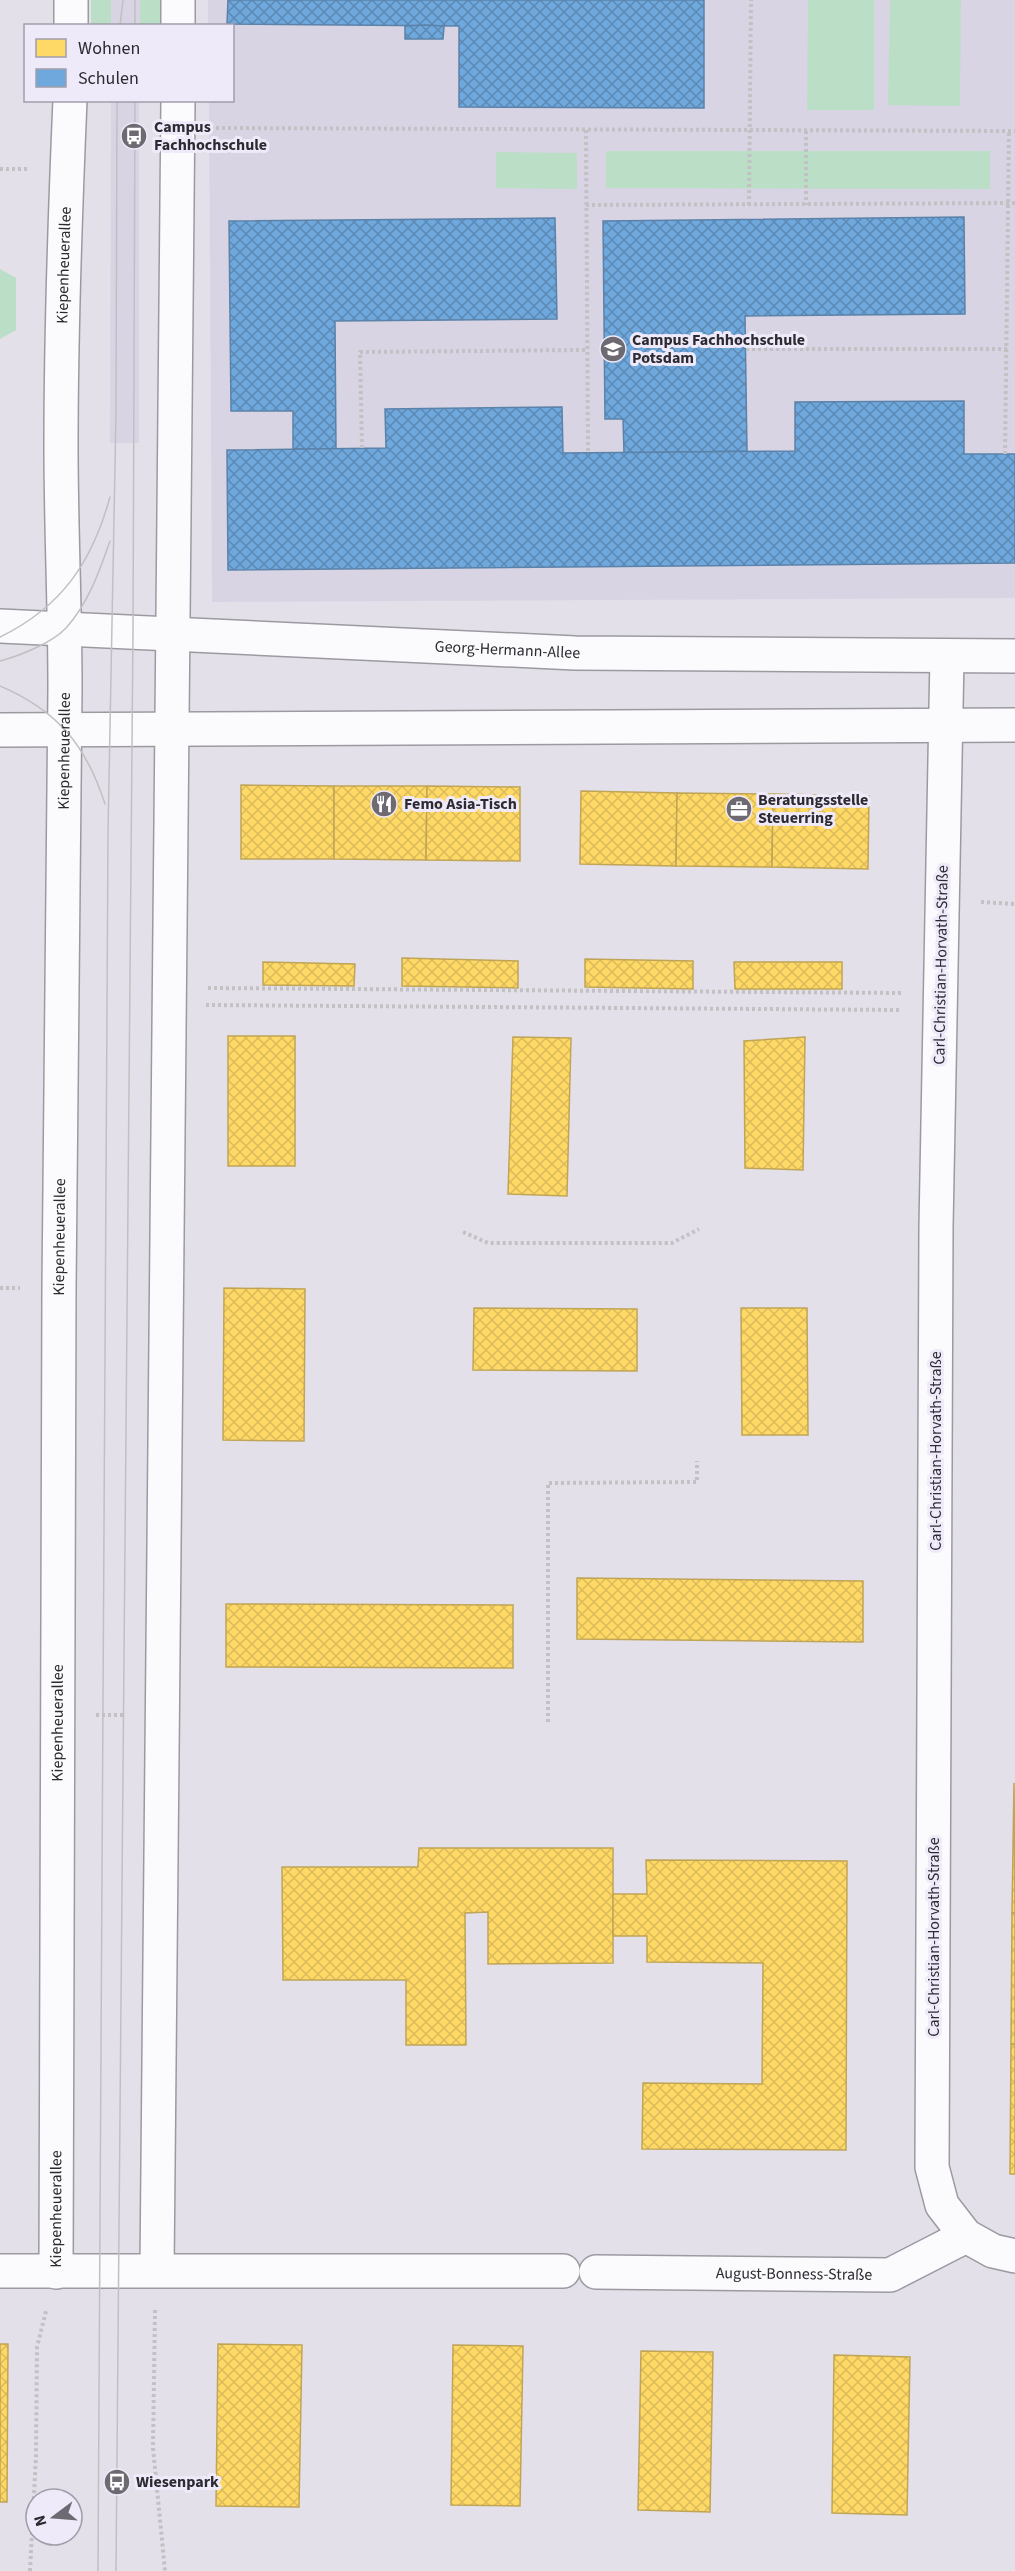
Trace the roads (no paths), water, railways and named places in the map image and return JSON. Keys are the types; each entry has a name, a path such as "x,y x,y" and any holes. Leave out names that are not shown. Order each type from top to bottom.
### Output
{"street":[{"path":"71,0 71,24"},
{"path":"178,0 178,24"},
{"name":"Kiepenheuerallee","path":"70,102 64,254 61,442 66,629 59,1288 56,2272 157,2270 563,2271"},
{"path":"157,2270 178,102"},
{"name":"Georg-Hermann-Allee","path":"0,626 575,653 1015,656"},
{"name":"Carl-Christian-Horvath-Straße","path":"947,656 936,1227 932,2167 942,2205 966,2236"},
{"path":"0,730 1015,725"},
{"path":"966,2236 993,2252 1015,2256"},
{"name":"August-Bonness-Straße","path":"596,2272 890,2275 966,2236"},
{"path":"0,2271 56,2272"}],"tram line":[{"path":"120,24 123,0"},
{"path":"135,0 135,24"},
{"path":"98,2571 108,833 116,413 117,102"},
{"path":"116,2571 133,632 135,102"},
{"path":"0,637 41,612 72,580 94,542 110,497"},
{"path":"0,661 44,644 66,628 87,598 110,541"},
{"path":"0,686 38,707 67,732 89,764 105,804"}],"place":[{"name":"Campus Fachhochschule","path":"134,136"},
{"name":"Campus Fachhochschule Potsdam","path":"613,349"},
{"name":"Femo Asia-Tisch","path":"384,804"},
{"name":"Beratungsstelle Steuerring","path":"739,809"},
{"name":"Wiesenpark","path":"117,2482"}]}
